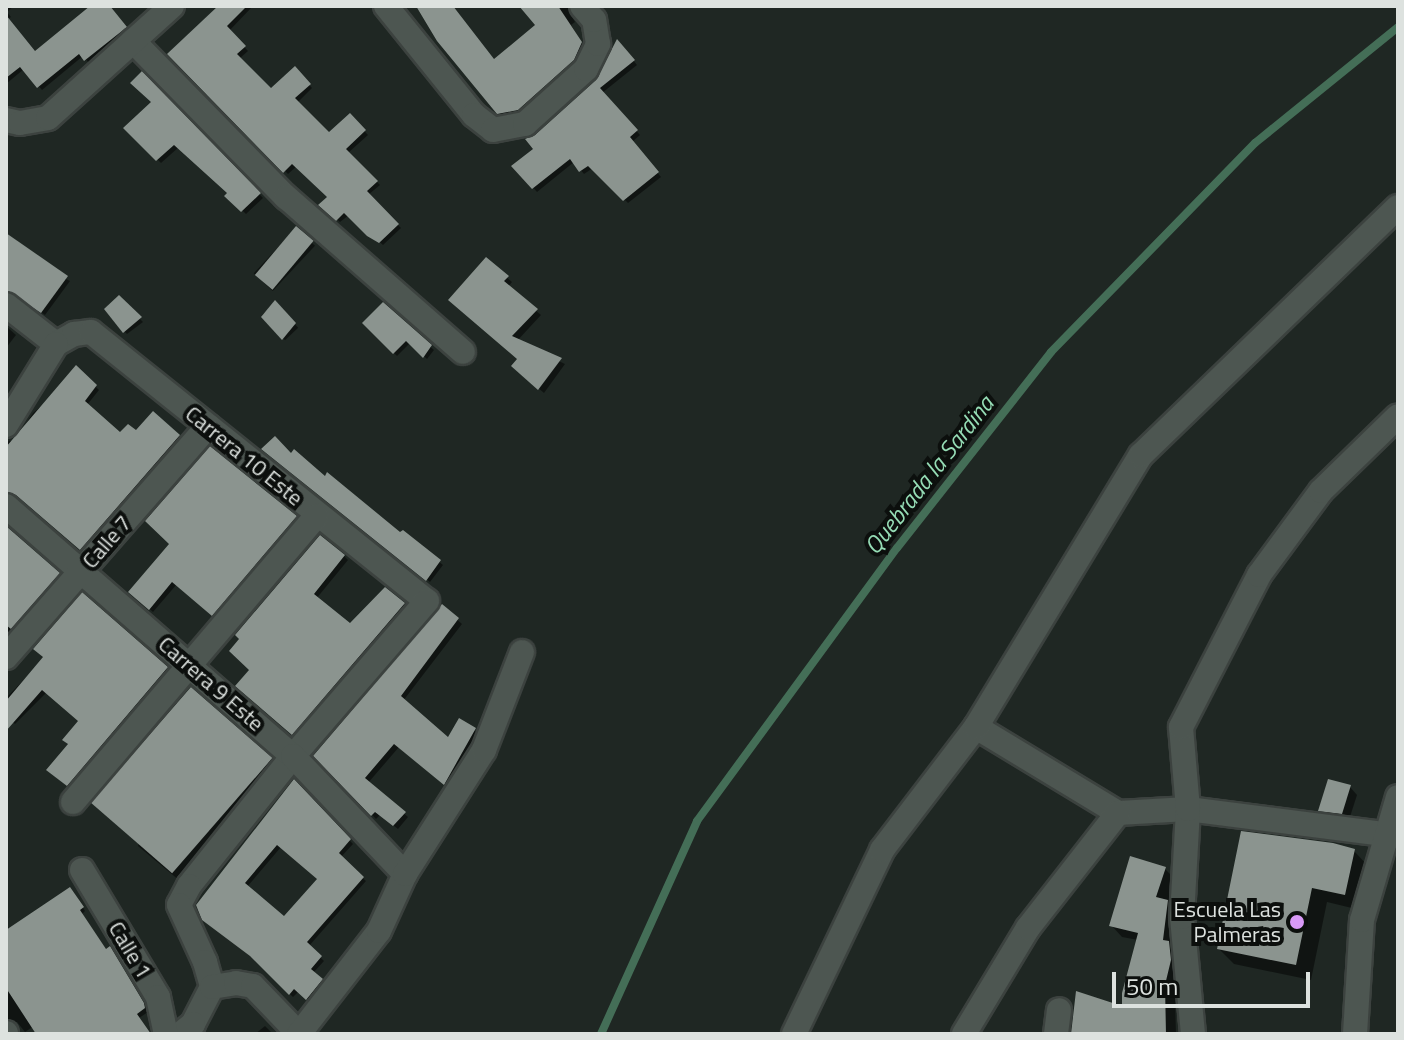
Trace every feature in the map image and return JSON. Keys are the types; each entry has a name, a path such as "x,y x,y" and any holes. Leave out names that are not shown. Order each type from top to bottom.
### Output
{"street":[{"path":"6,120 20,123 48,118 172,6"},
{"path":"386,6 474,115 493,130 525,124 586,69 598,44 594,20 582,6"},
{"path":"133,41 286,197 463,352"},
{"path":"794,1034 882,850 976,727 1141,455 1398,207"},
{"path":"6,305 56,344 6,425"},
{"name":"Carrera 10 Este","path":"56,344 74,334 91,332 316,516 427,601 293,756"},
{"path":"1193,1034 1182,917 1188,809 1181,727 1259,575 1321,491 1398,416"},
{"name":"Calle 7","path":"6,657 208,426"},
{"name":"Carrera 9 Este","path":"6,506 293,756 405,874"},
{"path":"73,802 316,516"},
{"path":"212,987 236,983 253,986 299,1034 379,931 405,874 484,750 522,652"},
{"path":"976,727 1118,813 1188,809 1392,834"},
{"path":"180,1034 193,1024 212,987 205,962 179,905 189,886 293,756"},
{"path":"1355,1034 1362,920 1392,834 1398,797"},
{"path":"964,1034 1028,928 1118,813"},
{"name":"Calle 1","path":"82,870 158,997 166,1034"}],"building":[{"path":"90,6 110,6 127,27 84,61 79,54 37,88 20,67 6,78 6,15 35,51"},
{"path":"218,6 247,6 227,26 246,46 237,54 271,88 295,66 311,84 295,98 329,132 350,113 366,130 346,149 378,181 367,191 399,224 379,243 367,236 344,213 336,221 318,205 327,197 292,164 283,173 167,54"},
{"path":"416,6 453,6 494,59 535,25 519,6 558,6 582,42 574,60 518,110 497,114 437,41"},
{"path":"617,39 635,60 600,88 638,130 630,137 659,172 623,201 588,166 579,172 570,159 532,189 511,166 533,149 525,139 535,135 596,80"},
{"path":"142,71 261,193 241,212 224,196 227,193 174,145 156,161 123,128 151,102 130,83"},
{"path":"296,226 314,241 272,290 255,275"},
{"path":"6,233 68,276 41,313 6,290"},
{"path":"486,257 509,276 504,281 538,309 512,336 562,358 538,390 511,366 517,359 448,300"},
{"path":"119,295 142,317 123,333 104,309"},
{"path":"275,300 296,323 282,340 261,317"},
{"path":"383,302 432,345 423,358 406,341 393,354 362,323"},
{"path":"76,365 97,385 85,401 120,432 128,424 136,430 153,411 180,435 80,550 16,495 6,491 6,447"},
{"path":"275,436 291,453 294,449 325,476 327,472 400,532 403,530 441,560 426,581 261,449"},
{"path":"210,446 297,516 212,616 172,582 149,610 128,592 169,544 145,521"},
{"path":"6,526 60,573 11,629 6,625"},
{"path":"320,535 345,555 314,594 350,623 385,587 405,603 292,735 235,686 249,670 229,651 239,639 235,635"},
{"path":"82,592 168,667 67,786 46,770 68,744 62,740 78,721 42,690 6,731 6,701 43,657 33,649"},
{"path":"442,604 459,618 401,696 448,737 459,718 476,728 444,785 394,744 365,778 406,812 393,826 375,812 371,816 313,756"},
{"path":"191,687 273,758 172,873 91,802"},
{"path":"294,779 351,839 339,853 364,877 307,942 322,956 311,969 323,979 306,1000 294,989 289,995 250,956 202,920 196,905","holes":["277,845 317,879 284,916 245,883"]},
{"path":"1328,779 1351,785 1342,814 1318,811"},
{"path":"1241,831 1333,843 1355,849 1345,895 1312,888 1296,965 1217,949"},
{"path":"1130,856 1166,867 1156,897 1168,900 1163,940 1169,941 1171,960 1165,985 1166,1034 1071,1034 1076,991 1122,1006 1122,993 1138,933 1109,926"},
{"path":"70,887 84,907 80,910 106,949 110,946 144,1003 145,1008 137,1014 151,1034 36,1034 6,988 6,930"}],"waterway":[{"name":"Quebrada la Sardina","path":"601,1034 697,821 897,548 1051,352 1255,143 1398,27"}],"place":[{"name":"Escuela Las Palmeras","path":"1297,922"}]}
